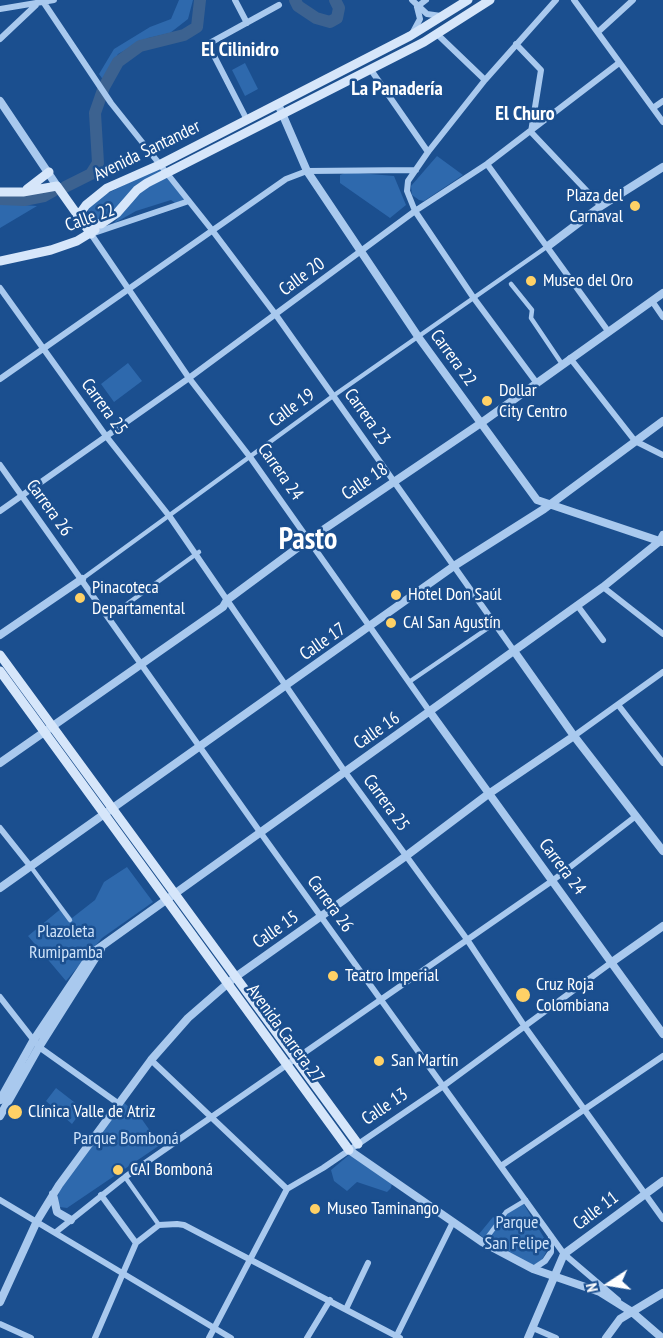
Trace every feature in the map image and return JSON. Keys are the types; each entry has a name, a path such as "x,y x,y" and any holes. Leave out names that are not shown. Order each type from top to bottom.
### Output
{"main road":[{"name":"Avenida Santander","path":"81,222 81,212 94,197 410,36 468,0"},
{"name":"Avenida Santander","path":"90,234 117,213 137,190 371,70 437,34 490,0"},
{"path":"23,192 48,172"},
{"path":"0,192 23,192 57,187"},
{"name":"Carrera 24","path":"57,187 90,234"},
{"path":"66,201 76,205 94,197"},
{"path":"81,222 101,224"},
{"name":"Calle 22","path":"0,261 51,250 90,234"},
{"name":"Avenida Carrera 27","path":"0,655 105,814 171,898 353,1147"},
{"name":"Avenida Carrera 27","path":"0,671 114,808 171,898"}],"street":[{"path":"0,9 36,5 54,0"},
{"path":"235,0 247,23"},
{"path":"410,36 420,20 417,7 412,0"},
{"path":"417,7 426,0"},
{"path":"537,382 473,297 416,211 407,191 408,181 428,152 485,80 556,0"},
{"path":"574,0 663,122"},
{"path":"598,32 633,0"},
{"name":"Carrera 23","path":"44,3 111,103 276,315 574,736 663,851"},
{"path":"0,39 36,5"},
{"path":"247,120 208,44 279,5"},
{"path":"417,7 433,16 442,16"},
{"path":"437,34 485,80"},
{"path":"516,44 541,70 531,132 601,206"},
{"name":"Calle 20","path":"0,511 189,378 416,211 487,164 619,63"},
{"path":"371,70 428,152"},
{"name":"Carrera 24","path":"0,101 57,187"},
{"path":"652,108 663,101"},
{"name":"Carrera 22","path":"278,104 307,171 419,338 537,500 662,540"},
{"path":"487,164 608,331"},
{"name":"Calle 19","path":"0,635 170,517 333,396 419,338 601,206 663,167"},
{"path":"0,379 286,179 307,171 416,170"},
{"name":"Calle 22","path":"90,234 189,201"},
{"name":"Carrera 24","path":"90,234 189,378 250,457 371,626 487,795 663,1034"},
{"path":"511,284 532,310 531,318 562,364"},
{"name":"Carrera 25","path":"0,288 106,436 197,554 285,687 466,938 525,1027 663,1219"},
{"name":"Calle 18","path":"0,763 224,607 227,600 308,540 481,423 663,293"},
{"path":"652,301 663,317"},
{"path":"570,358 634,441 663,455"},
{"name":"Calle 17","path":"0,888 454,566 551,503 663,421"},
{"name":"Carrera 26","path":"0,465 442,1087 564,1254 662,1338"},
{"name":"Calle 16","path":"0,1100 103,945 603,587 662,540"},
{"path":"109,617 197,554"},
{"path":"603,587 663,634"},
{"path":"577,605 603,640"},
{"path":"410,682 494,624"},
{"name":"Calle 15","path":"0,1302 4,1281 53,1194 151,1060 188,1017 231,980 406,856 487,795 619,706 663,672"},
{"path":"619,706 663,763"},
{"path":"56,1232 124,1177 466,938 552,881 636,816"},
{"path":"0,828 70,920"},
{"name":"Calle 13","path":"209,1338 287,1189 442,1087 663,926"},
{"path":"0,997 36,1044 119,1104"},
{"path":"0,1011 8,1006"},
{"name":"Calle 16","path":"0,1116 36,1044"},
{"path":"501,1166 663,1056"},
{"path":"151,1060 213,1116 287,1189"},
{"name":"Avenida Carrera 27","path":"353,1147 483,1243 533,1269 600,1292 632,1312"},
{"path":"124,1177 159,1225"},
{"name":"Calle 11","path":"528,1338 564,1254 663,1181"},
{"path":"53,1194 57,1212 71,1220"},
{"path":"101,1195 136,1243"},
{"path":"0,1200 231,1338"},
{"path":"483,1243 506,1212 526,1200"},
{"path":"95,1338 136,1243 159,1225 177,1224 184,1225 249,1258 398,1337 453,1222"},
{"name":"Calle 11","path":"533,1269 545,1261 551,1252 553,1243 550,1232"},
{"path":"346,1309 368,1263"},
{"path":"606,1338 620,1319 663,1293"},
{"path":"307,1338 330,1300"},
{"path":"0,1324 31,1338"},
{"path":"533,1328 556,1338"}],"green space":[{"path":"179,0 193,0 188,19 170,33 148,38 118,54 104,81 99,74 114,49 150,27 171,19"},
{"path":"245,63 258,89 245,96 232,70"},
{"path":"437,156 463,175 424,201 419,200 412,195 411,186"},
{"path":"158,168 164,173 105,219 93,221 89,218 88,208 100,197"},
{"path":"347,172 394,176 406,205 390,218 340,183 340,175"},
{"path":"167,177 186,199 175,203 171,200 136,211 113,224 139,192"},
{"path":"0,204 9,204 37,206 0,228"},
{"path":"128,363 142,381 114,402 101,384"},
{"name":"Plazoleta Rumipamba","path":"127,867 153,902 102,938 66,981 28,936 63,907 72,918 95,900 104,882"},
{"path":"56,1088 83,1109 72,1124 46,1101"},
{"name":"Parque Bomboná","path":"122,1101 141,1118 160,1145 67,1208 60,1207 57,1201 59,1191"},
{"path":"349,1155 366,1162 392,1183 391,1188 387,1192 357,1182 347,1191 334,1181 331,1170"},
{"name":"Parque San Felipe","path":"523,1203 549,1246 542,1260 532,1266 492,1244 479,1234 493,1217 498,1221 505,1212"}],"waterway":[{"path":"65,187 91,174 98,163 95,113 104,87 118,62 140,46 184,35 197,27 200,0"},
{"path":"295,0 298,6 316,18 330,22 337,18 339,8 335,0"},
{"path":"0,199 24,200 44,196 53,191"}],"place":[{"name":"Plaza del Carnaval","path":"635,206"},
{"name":"Museo del Oro","path":"531,281"},
{"name":"Dollar City Centro","path":"487,401"},
{"name":"Hotel Don Saúl","path":"396,595"},
{"name":"Pinacoteca Departamental","path":"80,598"},
{"name":"CAI San Agustín","path":"391,623"},
{"name":"Teatro Imperial","path":"333,976"},
{"name":"Cruz Roja Colombiana","path":"523,995"},
{"name":"San Martín","path":"379,1061"},
{"name":"Clínica Valle de Atriz","path":"15,1112"},
{"name":"CAI Bomboná","path":"118,1170"},
{"name":"Museo Taminango","path":"315,1209"}],"district":[{"name":"El Cilinidro","path":"240,50"},
{"name":"La Panadería","path":"397,89"},
{"name":"El Churo","path":"525,114"},
{"name":"Pasto","path":"308,540"}]}
